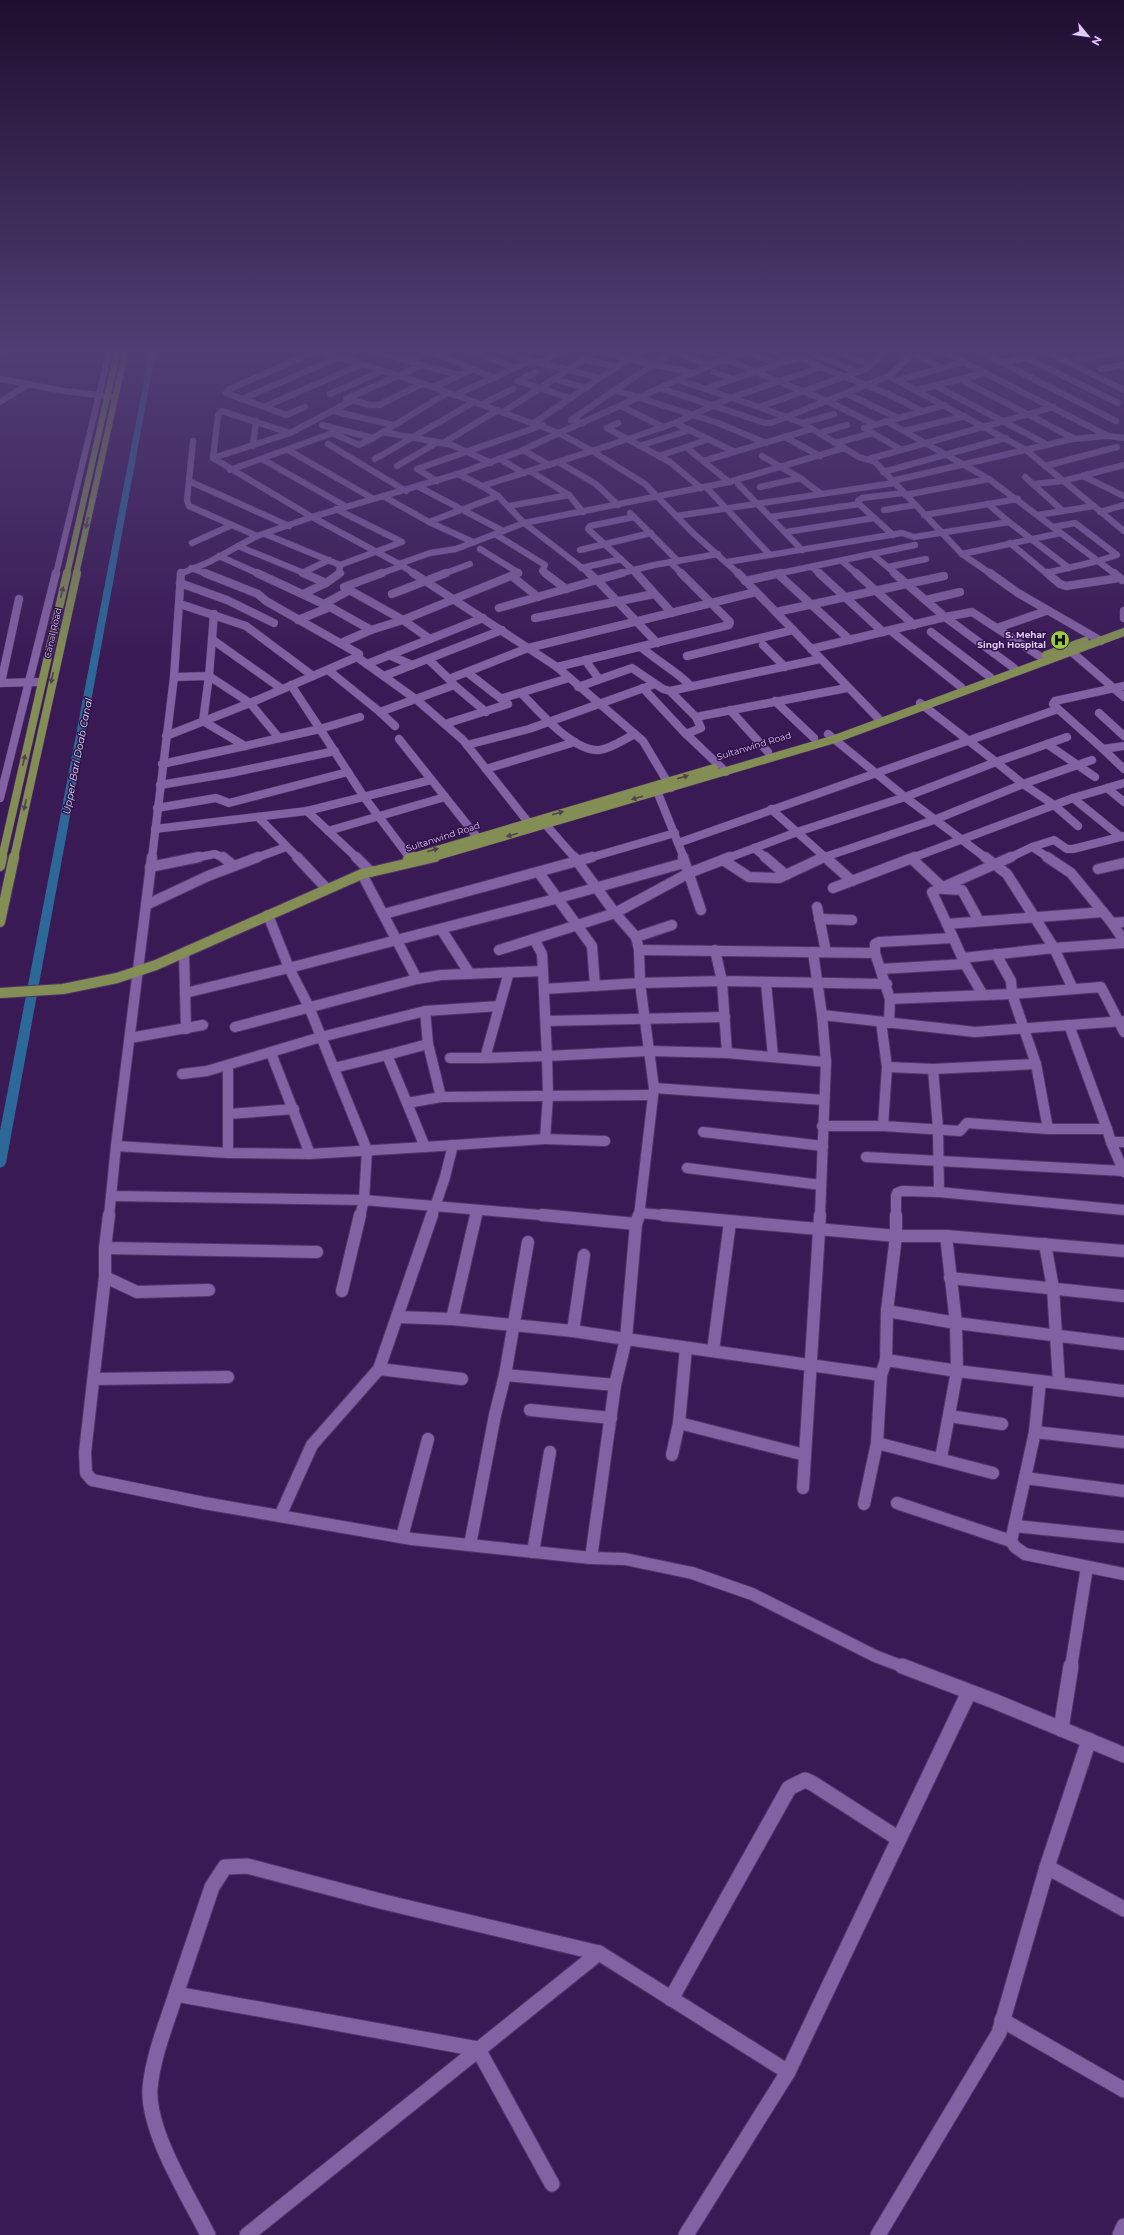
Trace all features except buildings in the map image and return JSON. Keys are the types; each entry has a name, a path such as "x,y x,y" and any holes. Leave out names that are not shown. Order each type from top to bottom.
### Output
{"main road":[{"name":"Canal Road","path":"0,866 91,453"},
{"name":"Canal Road","path":"0,922 103,453"},
{"path":"1098,640 1124,626"},
{"path":"0,994 63,989 117,978 139,971 184,953 366,873 384,868 412,864 546,825 669,785 832,736 921,705 1069,650 1124,632"},
{"name":"Sultanwind Road","path":"723,769 768,752 814,738 832,736 878,718 921,705 961,687 1041,657 1069,650"},
{"name":"Sultanwind Road","path":"384,868 410,858 528,822 657,789"}],"street":[{"path":"0,798 28,682 88,453"},
{"path":"192,453 187,500 190,506 232,526 261,535 340,565 400,544 402,541 336,509"},
{"path":"213,458 214,453"},
{"path":"213,458 229,453"},
{"path":"230,470 278,453"},
{"path":"294,453 372,498"},
{"path":"343,453 406,491"},
{"path":"375,459 385,453"},
{"path":"397,466 420,453"},
{"path":"437,481 417,469 461,453"},
{"path":"472,453 491,463"},
{"path":"515,453 491,463 419,487 345,506 261,535 180,574 180,604 174,676 162,764 139,971 116,1146 105,1248 105,1278 85,1452 86,1473 92,1480 280,1516 402,1537 591,1558 626,1559 692,1573 744,1592 875,1656 969,1692 1124,1755"},
{"path":"529,453 549,465"},
{"path":"482,486 585,453"},
{"path":"596,453 633,474 658,496 676,516 718,554 776,612 820,660 878,718"},
{"path":"654,453 704,487 727,508 770,555"},
{"path":"659,456 667,453"},
{"path":"694,453 729,482"},
{"path":"703,461 730,453"},
{"path":"815,453 820,456"},
{"path":"430,639 403,620 344,587 430,553 456,549 524,523 729,482 828,453"},
{"path":"853,453 875,462 962,554 1046,611 1098,640"},
{"path":"869,459 889,453"},
{"path":"945,453 990,479 1122,579"},
{"path":"883,472 954,453"},
{"path":"676,516 893,482 1013,453"},
{"path":"1030,453 1124,531"},
{"path":"1045,466 1093,453"},
{"path":"762,456 800,478 820,493"},
{"path":"213,458 230,470 312,517 401,565 557,667 598,704 643,740 669,785"},
{"path":"262,459 345,506"},
{"path":"500,459 556,485 569,495 583,512"},
{"path":"558,462 592,481 620,504 678,561"},
{"path":"1033,484 1063,481 1124,465"},
{"path":"1111,468 1124,475"},
{"path":"458,474 498,496 524,523 597,580 658,643"},
{"path":"1084,476 1124,496"},
{"path":"1025,477 1063,511"},
{"path":"760,487 800,478"},
{"path":"859,504 858,501 862,498 904,494 990,479"},
{"path":"189,481 289,526"},
{"path":"738,484 802,550"},
{"path":"419,487 503,531"},
{"path":"509,506 569,495"},
{"path":"383,496 429,522 473,542"},
{"path":"429,522 498,496"},
{"path":"924,515 1018,499"},
{"path":"771,517 859,504"},
{"path":"859,504 893,535"},
{"path":"988,504 1068,568"},
{"path":"884,510 915,505"},
{"path":"1100,512 1124,505"},
{"path":"1038,515 1094,506"},
{"path":"634,517 588,528 634,571 672,613"},
{"path":"786,532 874,518"},
{"path":"726,562 893,535 905,534 914,537 1009,522"},
{"path":"1046,572 1068,568 1117,555 1075,523 1053,527"},
{"path":"192,544 232,526"},
{"path":"580,550 651,533"},
{"path":"962,554 1061,533"},
{"path":"495,534 545,565 542,571 566,589"},
{"path":"1010,543 1060,584 1066,586 1122,579"},
{"path":"745,581 915,545"},
{"path":"238,546 326,583"},
{"path":"341,643 371,630 403,620 513,577 519,573 480,549"},
{"path":"499,608 597,580 670,562 718,554"},
{"path":"872,554 945,616 1014,668"},
{"path":"219,556 327,605 371,630"},
{"path":"581,568 621,559"},
{"path":"888,568 926,559"},
{"path":"302,573 328,560"},
{"path":"842,561 914,625"},
{"path":"557,667 729,625 730,622 670,562"},
{"path":"392,594 470,564"},
{"path":"303,594 326,583 340,574 340,565"},
{"path":"812,567 883,632"},
{"path":"191,568 258,594 266,601 298,620 360,654 358,657"},
{"path":"778,574 850,640"},
{"path":"776,612 844,596 944,576"},
{"path":"513,577 538,597"},
{"path":"180,583 227,600 274,623"},
{"path":"298,620 327,605 350,590"},
{"path":"380,712 417,700 468,673 528,648 756,592"},
{"path":"926,600 960,592"},
{"path":"535,618 654,594"},
{"path":"19,599 0,683 41,682"},
{"path":"180,604 214,614 246,626 313,676"},
{"path":"997,628 1046,611"},
{"path":"1124,611 1124,618"},
{"path":"811,649 914,625 945,616 972,612 1041,657"},
{"path":"203,721 213,640 214,614"},
{"path":"367,664 483,618"},
{"path":"384,676 502,630"},
{"path":"687,656 793,630"},
{"path":"891,630 961,687"},
{"path":"931,632 990,677"},
{"path":"213,640 282,689"},
{"path":"763,645 785,667"},
{"path":"641,647 665,667 679,674 691,686"},
{"path":"1069,650 1124,697"},
{"path":"389,655 412,665"},
{"path":"166,736 250,703 358,657"},
{"path":"358,657 417,700 467,745 528,822"},
{"path":"428,659 451,682 486,712"},
{"path":"585,660 600,679"},
{"path":"670,691 820,660"},
{"path":"578,687 632,668 655,684 670,691 696,717 701,728 686,734"},
{"path":"328,670 395,726"},
{"path":"445,724 506,706 508,702 468,673"},
{"path":"174,676 209,676 250,703 279,738"},
{"path":"502,698 569,678"},
{"path":"467,745 551,721 655,684"},
{"path":"291,685 364,797 410,858"},
{"path":"1124,686 1054,701 1053,704 1124,769"},
{"path":"643,688 686,734 723,769"},
{"path":"696,717 847,688"},
{"path":"521,692 575,742 588,749 600,750 635,734"},
{"path":"775,702 814,738"},
{"path":"921,705 1023,784 1054,805 1078,826"},
{"path":"678,843 771,809 878,774 1058,709"},
{"path":"730,710 768,752"},
{"path":"1098,713 1124,736"},
{"path":"162,764 320,729 360,716"},
{"path":"203,721 245,746"},
{"path":"832,736 934,820 1012,880 1054,948 1073,989"},
{"path":"498,950 615,913 689,873 797,832 906,797 1067,736"},
{"path":"399,738 477,837"},
{"path":"486,769 575,742"},
{"path":"1047,744 1095,777"},
{"path":"1103,749 1124,746"},
{"path":"160,785 231,774 335,751"},
{"path":"723,860 749,877 779,878 825,857 934,820 1023,784 1092,760"},
{"path":"157,808 216,798 229,803 348,772"},
{"path":"155,829 307,811 431,780"},
{"path":"833,888 962,841 1073,798 1124,783"},
{"path":"1107,788 1124,802"},
{"path":"657,789 689,873 701,910"},
{"path":"328,831 445,797"},
{"path":"1073,798 1122,837"},
{"path":"771,809 852,881"},
{"path":"307,811 328,831 366,873 384,914 417,979"},
{"path":"258,817 327,889"},
{"path":"546,825 578,862 615,913 636,937 639,950 640,983 653,1091 640,1213 636,1224 626,1339 615,1386 591,1558"},
{"path":"384,914 539,873 674,833"},
{"path":"983,995 964,961 932,895 935,890 994,866 1032,847 1054,840 1067,849 1073,849 1122,837"},
{"path":"146,905 208,876 286,846"},
{"path":"881,969 964,961 996,954 1124,942 1112,923 1071,873 1032,847"},
{"path":"754,848 786,875"},
{"path":"150,867 215,854 220,854 234,866"},
{"path":"912,859 941,887 947,890 959,888 962,890 979,921"},
{"path":"185,993 441,929 684,863"},
{"path":"1098,869 1124,863"},
{"path":"539,873 559,898 593,950 595,986"},
{"path":"817,907 826,952"},
{"path":"947,924 1103,912"},
{"path":"268,915 289,968 309,1007 367,1150 364,1200 342,1291"},
{"path":"819,919 852,920"},
{"path":"1112,923 1124,922"},
{"path":"636,937 672,925"},
{"path":"441,929 470,974"},
{"path":"883,1126 887,1067 885,1022 890,999 887,984 875,953 877,942 953,938"},
{"path":"534,939 542,954 545,989 548,1096 545,1139"},
{"path":"639,950 875,953"},
{"path":"715,950 722,981 727,1053"},
{"path":"804,1488 809,1364 817,1282 823,1146 822,1126 826,1062 822,1015 813,952"},
{"path":"184,953 186,1029"},
{"path":"996,954 1011,982 1012,994 1036,1064 1048,1129"},
{"path":"235,1027 417,979 441,975 543,971"},
{"path":"485,1058 509,972"},
{"path":"545,989 640,983 722,981 887,984"},
{"path":"766,982 773,1056"},
{"path":"890,999 1012,994 1101,987 1122,1021 1124,1032"},
{"path":"182,1074 201,1072 228,1065 321,1037 425,1011 499,1006"},
{"path":"425,1011 428,1044 441,1097"},
{"path":"822,1015 974,1032 1122,1021"},
{"path":"546,1021 725,1017"},
{"path":"130,1038 203,1025"},
{"path":"866,1157 939,1160 1124,1172 1111,1142 1069,1025"},
{"path":"334,1068 428,1044"},
{"path":"450,1058 547,1056 649,1051 727,1053 826,1062"},
{"path":"271,1053 294,1109 310,1154"},
{"path":"387,1055 425,1147"},
{"path":"887,1067 933,1069 1036,1064"},
{"path":"228,1065 228,1153"},
{"path":"933,1069 938,1128 939,1192"},
{"path":"407,1103 441,1097 548,1096 653,1091 824,1100"},
{"path":"229,1114 294,1109"},
{"path":"822,1126 883,1126 938,1128 960,1131 967,1123 1048,1129 1107,1129"},
{"path":"703,1132 823,1146"},
{"path":"116,1146 228,1153 310,1154 545,1139 605,1141"},
{"path":"1111,1142 1124,1142"},
{"path":"280,1516 312,1445 379,1369 435,1205 453,1145"},
{"path":"687,1168 821,1185"},
{"path":"864,1504 877,1443 881,1375 886,1360 887,1311 896,1236 897,1193 902,1191 939,1192 1124,1210"},
{"path":"111,1196 364,1200 435,1205 636,1224"},
{"path":"452,1319 477,1210"},
{"path":"640,1213 819,1230 896,1236 946,1236 1124,1252"},
{"path":"713,1351 730,1222"},
{"path":"941,1458 957,1371 956,1323 946,1236"},
{"path":"470,1545 495,1415 506,1375 528,1242"},
{"path":"1045,1244 1053,1288 1059,1382"},
{"path":"105,1248 317,1252"},
{"path":"574,1331 584,1255"},
{"path":"105,1278 137,1292 209,1290"},
{"path":"950,1278 1124,1296"},
{"path":"887,1311 956,1323 1124,1344"},
{"path":"398,1316 452,1319 574,1331 881,1375"},
{"path":"672,1455 679,1423 686,1348"},
{"path":"886,1360 957,1371 1059,1382 1124,1391"},
{"path":"379,1369 462,1379"},
{"path":"506,1375 615,1386"},
{"path":"94,1379 228,1377"},
{"path":"1011,1541 1035,1432 1040,1381"},
{"path":"530,1410 611,1418"},
{"path":"949,1416 1002,1424"},
{"path":"679,1423 805,1455"},
{"path":"1035,1432 1124,1442"},
{"path":"402,1537 428,1439"},
{"path":"877,1443 941,1458 993,1473"},
{"path":"533,1552 550,1452"},
{"path":"1025,1478 1124,1491"},
{"path":"898,1503 1011,1541 1015,1547 1026,1554 1124,1574"},
{"path":"1015,1526 1124,1537"},
{"path":"1061,1729 1087,1567"},
{"path":"686,2235 788,2072 969,1692"},
{"path":"878,2235 999,2033 1047,1867 1089,1740"},
{"path":"671,1999 789,1788 805,1780 812,1783 899,1839"},
{"path":"208,2235 166,2148 157,2126 150,2099 154,2067 176,1994 212,1887 225,1867 247,1866 384,1902 599,1953 788,2072"},
{"path":"1047,1867 1124,1909"},
{"path":"247,2235 599,1953"},
{"path":"176,1994 478,2049"},
{"path":"1002,2020 1124,2090"},
{"path":"478,2049 552,2184"},
{"path":"1120,2235 1124,2226"}],"waterway":[{"name":"Upper Bari Doab Canal","path":"0,1163 133,453"}],"place":[{"name":"S. Mehar Singh Hospital","path":"1060,640"}]}
